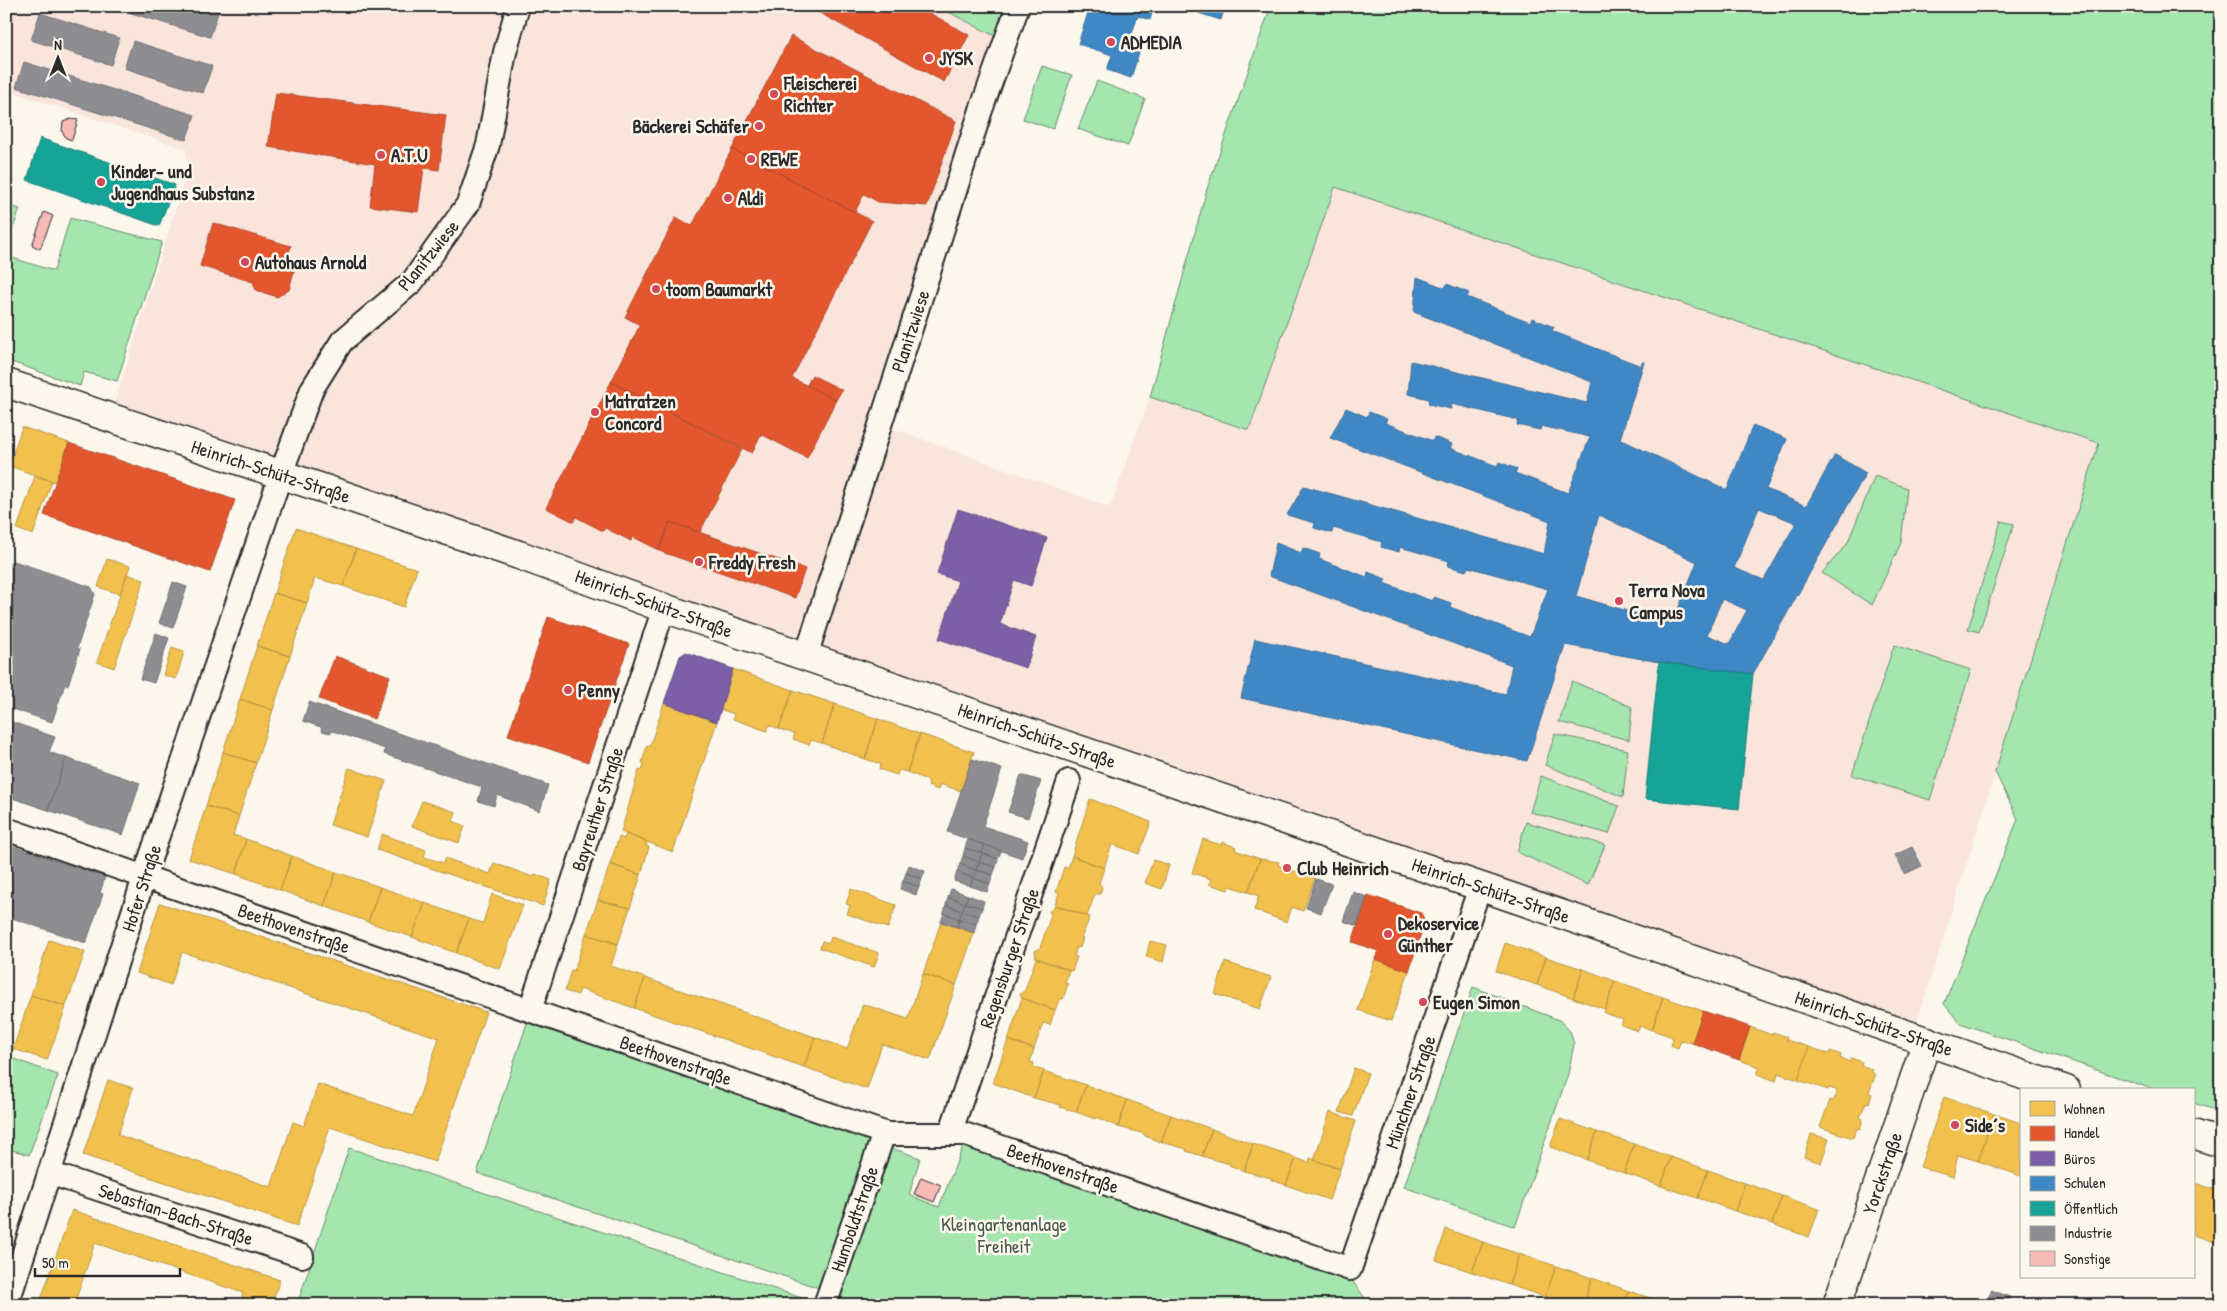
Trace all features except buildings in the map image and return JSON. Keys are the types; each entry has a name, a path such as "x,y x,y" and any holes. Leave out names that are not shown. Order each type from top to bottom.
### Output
{"main road":[{"name":"Heinrich-Schütz-Straße","path":"6,383 519,555 664,608 2060,1088"},
{"name":"Yorckstraße","path":"1837,1305 1927,1041"},
{"path":"2194,1134 2221,1144"}],"street":[{"name":"Planitzwiese","path":"280,474 312,389 342,341 412,282 468,204 488,145 505,52 518,6"},
{"name":"Planitzwiese","path":"806,656 975,129 1018,6"},
{"name":"Hofer Straße","path":"7,1305 145,876 280,474"},
{"name":"Bayreuther Straße","path":"530,1010 664,608"},
{"name":"Regensburger Straße","path":"950,1134 1069,781"},
{"name":"Beethovenstraße","path":"6,829 884,1132 964,1134 1350,1269"},
{"name":"Münchner Straße","path":"1350,1269 1480,887"},
{"name":"Humboldtstraße","path":"825,1305 884,1132"},
{"name":"Sebastian-Bach-Straße","path":"50,1172 302,1256"}],"shaded area":[{"path":"6,6 1025,6 889,427 1110,507 1150,397 1249,430 1335,187 2099,443 1916,1025 112,412 187,172 186,149 6,90"}],"green space":[{"path":"937,6 1006,6 995,36"},
{"path":"1271,6 2221,6 2221,1112 2194,1103 2194,1088 2149,1088 1960,1023 1944,1004 2018,819 1995,772 2099,443 1335,187 1249,430 1150,397 1207,189"},
{"path":"1042,66 1072,75 1053,129 1023,119"},
{"path":"1097,81 1145,99 1128,146 1078,129"},
{"path":"6,205 20,209 6,247"},
{"path":"70,218 162,242 117,381 84,372 80,386 6,360 6,256 54,271"},
{"path":"1875,476 1907,488 1901,543 1872,605 1822,573 1847,544"},
{"path":"2001,521 2014,524 1979,632 1968,629"},
{"path":"1894,645 1971,670 1930,800 1852,775"},
{"path":"1572,681 1632,707 1629,740 1559,722"},
{"path":"1555,734 1628,750 1623,797 1545,765"},
{"path":"1541,776 1619,806 1609,834 1530,812"},
{"path":"1526,822 1605,845 1588,885 1517,852"},
{"path":"1473,987 1559,1020 1570,1031 1574,1044 1568,1074 1515,1227 1404,1187"},
{"path":"528,1020 870,1138 819,1288 477,1173"},
{"path":"6,1056 58,1075 29,1155 6,1148"},
{"name":"Kleingartenanlage Freiheit","path":"883,1145 920,1158 909,1195 939,1207 963,1146 1351,1279 1370,1305 829,1305"},
{"path":"349,1148 823,1305 297,1305"}],"place":[{"name":"ADMEDIA","path":"1111,42"},
{"name":"JYSK","path":"929,58"},
{"name":"Fleischerei Richter","path":"774,94"},
{"name":"Bäckerei Schäfer","path":"759,126"},
{"name":"A.T.U","path":"381,155"},
{"name":"REWE","path":"751,159"},
{"name":"Kinder- und Jugendhaus Substanz","path":"101,182"},
{"name":"Aldi","path":"728,198"},
{"name":"Autohaus Arnold","path":"245,262"},
{"name":"toom Baumarkt","path":"656,289"},
{"name":"Matratzen Concord","path":"595,412"},
{"name":"Freddy Fresh","path":"699,562"},
{"name":"Terra Nova Campus","path":"1619,601"},
{"name":"Penny","path":"568,690"},
{"name":"Club Heinrich","path":"1287,868"},
{"name":"Dekoservice Günther","path":"1388,934"},
{"name":"Eugen Simon","path":"1423,1002"},
{"name":"Side´s","path":"1955,1125"}]}
